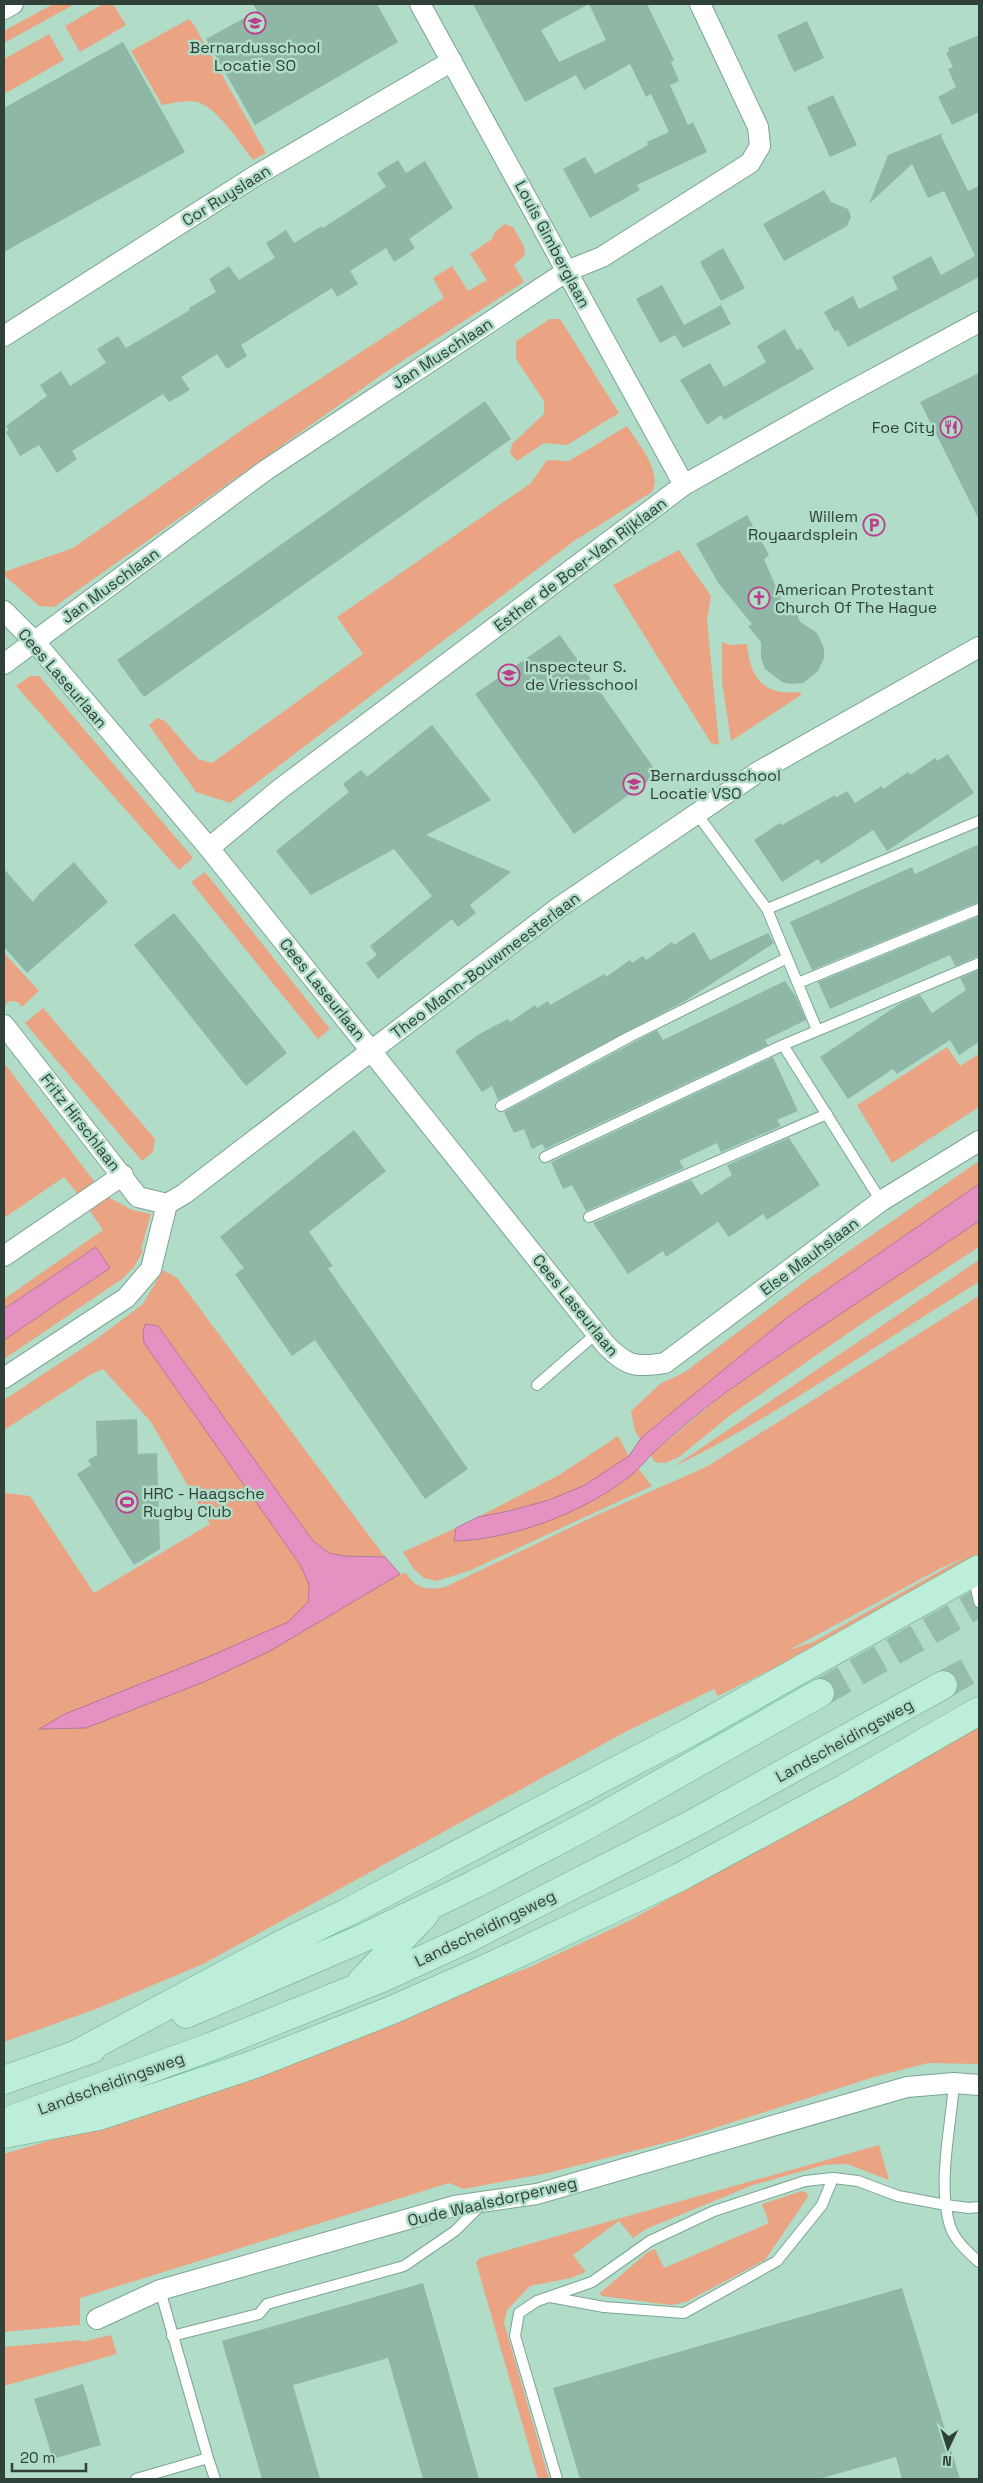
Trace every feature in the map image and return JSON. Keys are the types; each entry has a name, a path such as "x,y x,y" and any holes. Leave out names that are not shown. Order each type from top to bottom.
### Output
{"main road":[{"path":"75,2055 284,1943 348,1912 688,1733 976,1571"},
{"name":"Landscheidingsweg","path":"4,2121 210,2047 382,1978 465,1940 694,1823 944,1685"},
{"path":"4,2080 181,2016 361,1940 584,1827 820,1693"},
{"path":"4,2134 99,2116 255,2064 392,2010 680,1877 846,1788 979,1711"},
{"path":"356,1988 434,1904"}],"street":[{"path":"4,9 13,4"},
{"name":"Louis Gimberglaan","path":"420,4 684,485"},
{"name":"Jan Muschlaan","path":"4,664 266,470 567,271 602,257 750,163 760,146 758,127 700,4"},
{"name":"Cor Ruyslaan","path":"4,336 254,176 452,61"},
{"name":"Esther de Boer-Van Rijklaan","path":"208,848 280,789 684,485 840,397 979,322"},
{"name":"Cees Laseurlaan","path":"4,611 34,641 208,848 372,1050 597,1333 620,1359 638,1367"},
{"name":"Theo Mann-Bouwmeesterlaan","path":"167,1204 184,1194 558,908 758,772 979,647"},
{"name":"Fritz Hirschlaan","path":"4,1025 123,1175 138,1197 167,1204"},
{"name":"Else Mauhslaan","path":"638,1367 665,1363 685,1350 881,1200 979,1141"},
{"path":"4,1256 123,1175"},
{"path":"4,1378 126,1298 151,1269 167,1204"},
{"name":"Oude Waalsdorperweg","path":"97,2320 160,2290 454,2206 537,2194 907,2087 954,2083 979,2085"}],"lane":[{"path":"696,814 767,909 817,1030"},
{"path":"767,909 979,821"},
{"path":"798,983 979,909"},
{"path":"501,1106 629,1037 787,958"},
{"path":"544,1157 783,1044 979,963"},
{"path":"783,1044 881,1200"},
{"path":"589,1216 826,1114"},
{"path":"536,1385 597,1333"},
{"path":"976,1571 979,1602"},
{"path":"954,2083 946,2180 946,2205 950,2228 963,2248 979,2262"},
{"path":"549,2297 604,2307 684,2313 777,2261 822,2205 833,2178"},
{"path":"557,2479 515,2336 519,2313 537,2301 592,2282 650,2241 714,2211 805,2180 833,2178 858,2181 898,2196 946,2205 969,2208 979,2207"},
{"path":"172,2336 259,2314 267,2304 404,2266 455,2231 485,2202"},
{"path":"160,2290 215,2479"},
{"path":"136,2479 208,2458"}],"shaded area":[{"path":"53,4 75,4 4,43 4,31"},
{"path":"103,4 113,4 126,25 80,52 65,26"},
{"path":"189,19 266,153 253,160 222,120 207,107 191,101 162,105 131,51"},
{"path":"49,34 64,60 4,94 4,59"},
{"path":"505,224 513,227 524,246 525,255 514,265 524,282 387,371 54,607 39,606 4,575 4,572 73,548 249,425 444,298 433,278 452,266 468,291 487,280 470,254 492,239 495,232"},
{"path":"550,319 560,319 619,413 567,445 544,443 517,461 510,453 512,444 544,414 544,401 516,359 516,341"},
{"path":"627,426 643,449 652,467 655,484 652,492 574,541 230,803 196,792 149,725 157,718 165,721 198,759 212,763 363,654 337,617 531,483 547,460 569,461"},
{"path":"679,550 711,596 707,619 719,745 711,743 613,585"},
{"path":"722,642 731,645 747,644 751,667 761,683 768,688 788,693 800,692 801,695 731,741 722,682"},
{"path":"30,676 39,676 193,858 179,870 16,686"},
{"path":"205,872 330,1029 318,1039 191,882"},
{"path":"4,953 39,991 22,1007 18,1002 9,1001 4,1006"},
{"path":"43,1008 155,1139 153,1152 142,1161 25,1023"},
{"path":"947,1047 960,1066 979,1054 979,1107 892,1163 857,1105"},
{"path":"4,1063 97,1185 81,1198 64,1177 4,1218"},
{"path":"979,1161 979,1184 789,1316 642,1437 653,1453 720,1397 804,1338 979,1221 979,1247 867,1320 732,1414 679,1457 665,1463 655,1462 635,1431 631,1411 660,1384 685,1372 807,1280"},
{"path":"979,1184 979,1221 793,1346 701,1411 632,1474 611,1490 569,1512 523,1530 499,1536 454,1541 456,1528 478,1517 549,1500 585,1485 629,1456 642,1437 789,1316"},
{"path":"108,1197 132,1210 151,1214 141,1249 143,1251 134,1267 122,1279 4,1359 4,1340 110,1268 95,1248 4,1309 4,1299 103,1230 90,1211"},
{"path":"96,1247 110,1268 4,1340 4,1309"},
{"path":"979,1260 979,1282 752,1425 673,1467"},
{"path":"163,1270 177,1278 385,1557 344,1556 329,1553 313,1541 158,1326 145,1324 200,1420 301,1566 309,1585 308,1602 288,1622 208,1657 65,1714 40,1729 86,1728 156,1701 270,1651 400,1574 406,1573 413,1582 422,1587 433,1589 445,1587 599,1514 706,1467 979,1296 979,1563 817,1654 766,1672 718,1696 714,1689 627,1731 203,1964 96,2009 4,2042 4,1493 30,1496 94,1593 210,1524 151,1422 103,1369 90,1375 4,1430 4,1400 98,1338 143,1304","holes":["967,1556 813,1642 789,1650 941,1568"]},
{"path":"145,1324 158,1326 313,1541 329,1553 344,1556 385,1557 400,1574 270,1651 204,1682 86,1728 39,1729 65,1714 208,1657 288,1622 308,1602 309,1585 301,1566 144,1343 143,1333"},
{"path":"618,1436 629,1456 584,1485 545,1501 478,1517 559,1475"},
{"path":"638,1468 652,1486 471,1570 437,1581 424,1578 413,1568 403,1552 456,1528 455,1541 500,1535 552,1519 602,1496"},
{"path":"979,1721 979,2064 928,2063 874,2077 680,2139 548,2173 464,2189 449,2183 80,2298 80,2325 4,2332 4,2154 72,2134 528,1968 631,1920"},
{"path":"879,2145 889,2180 847,2164 824,2165 753,2185 646,2229 633,2238 619,2221 573,2255 586,2272 571,2278 530,2286 507,2310 504,2323 549,2479 538,2479 476,2262 480,2258"},
{"path":"802,2191 807,2193 808,2197 765,2260 686,2302 671,2305 602,2296 600,2293 648,2252 655,2249 664,2268 769,2223 762,2204"},
{"path":"111,2335 117,2354 4,2386 4,2347 81,2340 81,2342"}],"building":[{"path":"253,4 377,4 398,42 255,125 206,39 257,11"},
{"path":"473,4 589,4 647,4 674,60 671,62 679,81 670,85 688,125 693,122 707,152 637,185 640,190 590,218 563,169 585,157 595,174 648,145 647,142 669,132 651,94 646,97 630,64 584,90 576,75 525,102","holes":["589,4 606,40 559,62 541,30"]},
{"path":"807,21 824,58 794,72 777,35"},
{"path":"979,35 979,112 952,125 938,97 956,87 948,69 953,67 946,53 949,51 948,48"},
{"path":"123,42 185,152 4,252 4,108"},
{"path":"833,95 857,145 830,157 807,107"},
{"path":"943,133 941,136 968,191 979,186 979,277 848,347 838,330 835,332 824,312 853,296 859,309 898,289 892,277 931,256 941,275 975,256 944,191 928,198 912,164 869,204 888,155"},
{"path":"398,160 406,173 425,161 453,208 409,239 415,248 394,262 386,248 350,271 358,284 337,297 332,288 241,345 247,356 227,369 217,354 181,377 190,390 169,402 163,394 72,451 77,459 57,473 39,445 20,456 6,432 9,430 6,426 47,396 40,385 61,371 70,386 106,363 97,349 118,336 126,348 190,310 189,308 216,292 209,279 229,266 239,280 275,258 266,243 286,230 294,243 322,226 323,228 386,187 377,173"},
{"path":"824,190 831,202 848,209 851,217 847,226 784,261 763,224"},
{"path":"723,248 745,288 721,301 700,262"},
{"path":"662,285 684,325 721,305 731,324 683,348 675,335 660,343 636,299"},
{"path":"785,329 797,350 801,348 814,369 724,420 721,415 707,425 680,380 710,363 724,387 766,362 757,346"},
{"path":"979,373 979,520 920,402"},
{"path":"485,401 511,439 144,697 117,660"},
{"name":"American Protestant Church Of The Hague","path":"747,515 769,555 764,559 784,606 792,601 800,622 817,633 824,648 824,658 818,671 803,683 791,684 782,682 765,669 761,658 761,642 748,626 752,624 719,584 696,544"},
{"path":"560,635 658,774 574,834 475,694"},
{"path":"432,725 491,800 426,835 511,872 470,905 476,913 458,927 452,919 378,979 366,963 377,955 370,946 432,896 394,849 311,895 276,851 349,792 343,784 361,770 367,777"},
{"path":"948,754 974,793 887,851 873,830 821,864 818,859 782,882 754,840 780,823 782,825 835,795 836,798 847,791 855,803 882,786 883,789 908,772 910,775 935,758 937,761"},
{"path":"979,844 979,902 812,970 790,922 912,867 915,874"},
{"path":"74,862 108,902 27,973 4,947 4,869 33,902 40,893"},
{"path":"174,913 287,1053 246,1086 134,945"},
{"path":"979,916 979,956 955,966 950,955 830,1009 818,982"},
{"path":"694,932 710,960 768,933 774,943 685,1001 498,1100 492,1086 482,1092 455,1051 481,1033 508,1019 510,1022 535,1005 537,1008 548,1001 550,1005 604,974 606,977 630,960 632,963 643,956 646,960 672,942 674,945"},
{"path":"979,970 979,1042 959,1055 950,1040 897,1074 893,1069 848,1099 820,1057 901,1003 920,995 932,1013 966,990 960,978"},
{"path":"785,981 796,997 806,1020 765,1040 768,1045 545,1149 542,1144 532,1149 524,1129 514,1133 504,1112 657,1030 663,1040"},
{"path":"773,1057 798,1111 777,1120 781,1126 721,1152 717,1143 679,1161 684,1168 586,1211 572,1185 563,1189 551,1162"},
{"path":"354,1130 386,1171 309,1232 333,1266 328,1268 468,1469 425,1499 315,1340 292,1356 235,1274 244,1268 220,1237"},
{"path":"789,1138 820,1185 767,1220 763,1214 729,1237 718,1222 666,1257 663,1251 628,1274 593,1223 691,1180 701,1195 732,1175 727,1165"},
{"name":"HRC - Haagsche Rugby Club","path":"137,1419 138,1454 157,1453 160,1549 134,1565 77,1474 91,1465 88,1460 97,1455 96,1421"},
{"path":"423,2283 479,2479 423,2479 388,2358 293,2385 320,2479 262,2479 222,2341"},
{"path":"902,2288 960,2479 902,2479 896,2457 819,2479 580,2479 553,2388"},
{"path":"83,2384 101,2445 53,2459 34,2399"}],"tunnel":[{"path":"820,1693 979,1603"},
{"path":"943,1685 979,1665"}],"place":[{"name":"Bernardusschool Locatie SO","path":"255,23"},
{"name":"Foe City","path":"951,427"},
{"name":"Willem Royaardsplein","path":"874,525"},
{"name":"American Protestant Church Of The Hague","path":"759,598"},
{"name":"Inspecteur S. de Vriesschool","path":"509,675"},
{"name":"Bernardusschool Locatie VSO","path":"634,784"},
{"name":"HRC - Haagsche Rugby Club","path":"127,1502"}]}
